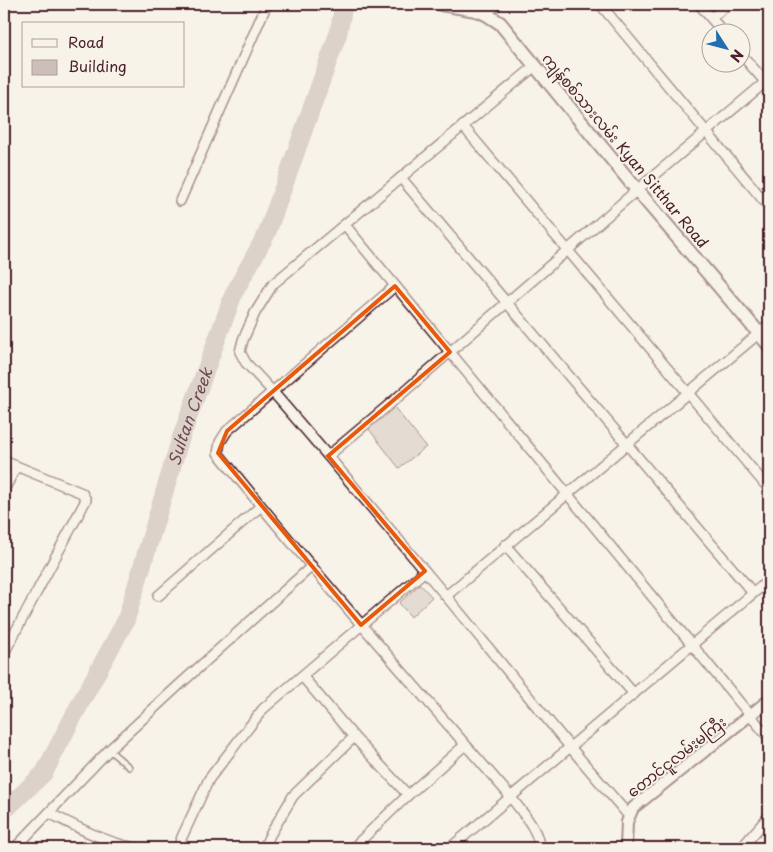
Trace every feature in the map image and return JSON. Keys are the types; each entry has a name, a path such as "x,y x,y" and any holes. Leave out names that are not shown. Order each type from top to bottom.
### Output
{"main road":[{"name":"ကျန်စစ်သားလမ်း Kyan Sitthar Road","path":"441,4 476,10 500,23 637,190 769,346"}],"street":[{"path":"180,201 267,4"},
{"path":"486,14 497,4"},
{"path":"600,4 769,207"},
{"path":"699,4 714,22"},
{"path":"711,18 728,4"},
{"path":"328,456 637,190 768,83 750,64"},
{"path":"535,66 274,284 256,313 243,340 240,352 246,363 328,456 570,747 630,816"},
{"path":"463,126 769,489"},
{"path":"401,178 753,593"},
{"path":"344,225 769,738"},
{"path":"395,286 227,431 220,442 218,452 361,625 511,797 532,828 539,848"},
{"path":"446,596 769,325"},
{"path":"4,461 82,493 86,500 4,653"},
{"path":"4,490 16,467"},
{"path":"158,596 261,506"},
{"path":"505,545 634,694"},
{"path":"15,848 109,750 312,566"},
{"path":"178,848 209,779 263,709 425,571"},
{"path":"450,848 769,580"},
{"path":"302,676 354,737 408,795"},
{"name":"တောင်ငူလမ်းမကြီး","path":"626,848 627,822 633,808 769,700"},
{"path":"264,848 293,796 354,737"},
{"path":"353,848 408,795 465,745"},
{"path":"49,813 86,832 122,846 135,848"},
{"path":"742,848 769,816"}],"lane":[{"path":"109,750 129,767"}],"highlighted area":[{"path":"395,286 450,352 328,456 425,571 361,625 218,453 227,431"}],"building":[{"path":"391,403 426,447 399,468 365,424"},
{"path":"420,584 432,597 411,617 399,603"}],"waterway":[{"name":"Sultan Creek","path":"4,811 44,773 126,620 180,440 234,293 267,233 338,34 344,4"}]}
